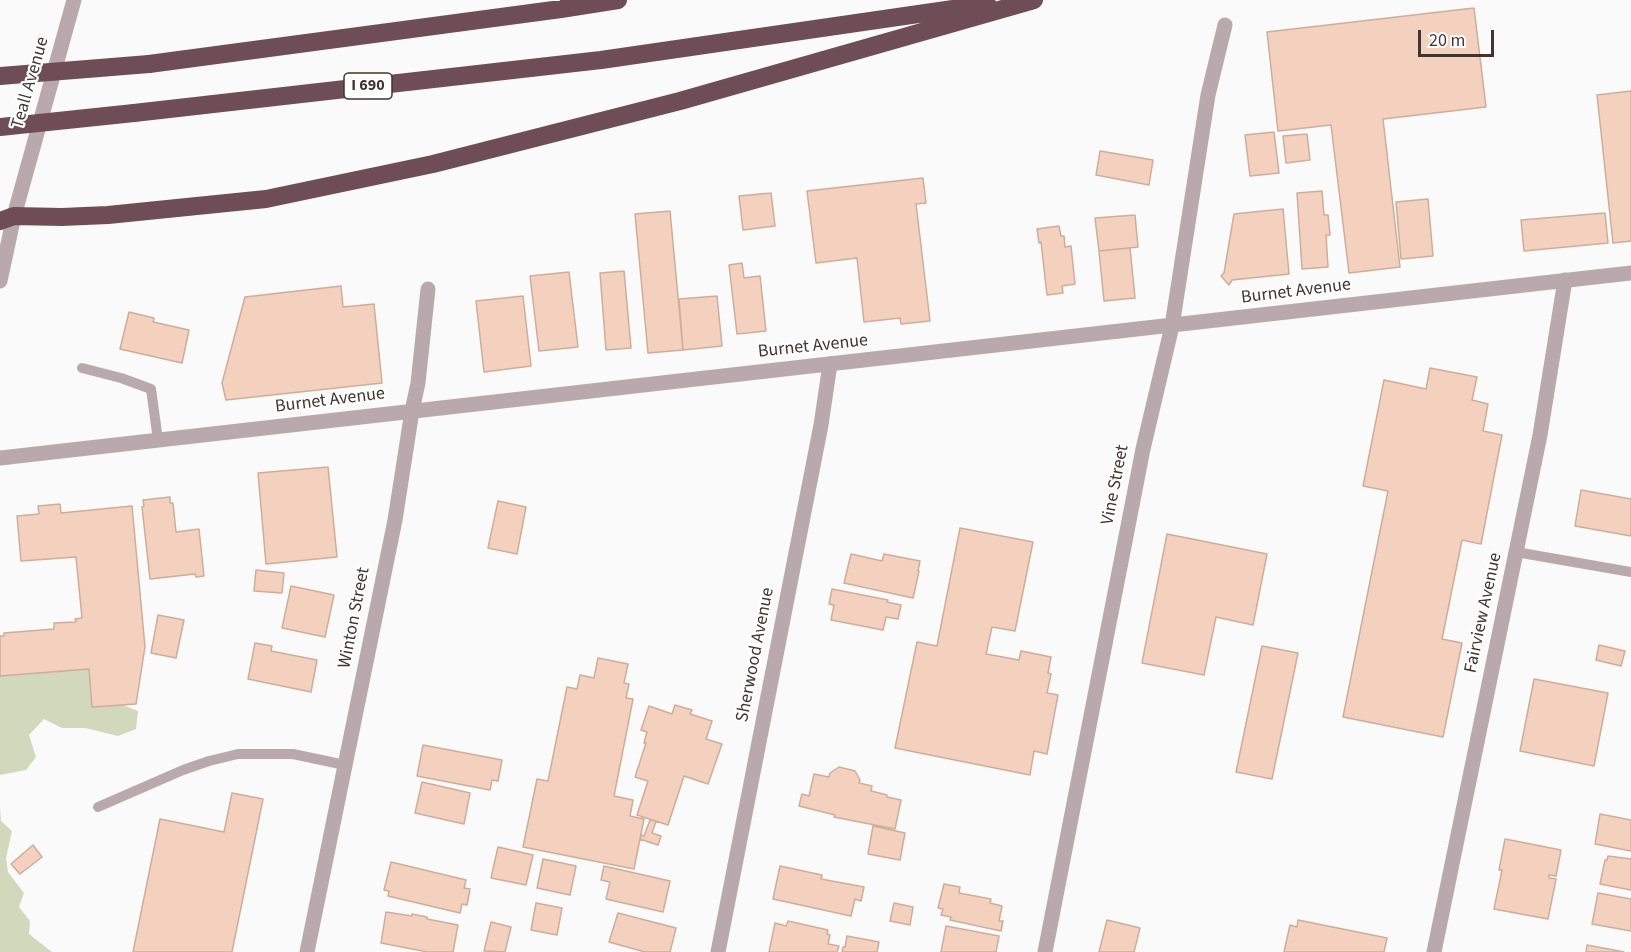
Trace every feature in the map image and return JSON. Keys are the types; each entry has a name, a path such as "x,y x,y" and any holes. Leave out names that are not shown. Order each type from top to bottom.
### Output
{"highway":[{"path":"0,76 149,64 618,0"},
{"name":"I 690","path":"0,127 602,60 1012,0"},
{"path":"7,219 108,215 266,199 377,176 433,164 680,101 1034,0"}],"street":[{"name":"Teall Avenue","path":"0,281 7,219 74,0"},
{"name":"Vine Street","path":"1045,952 1140,461 1172,326 1208,95 1226,25"},
{"name":"Burnet Avenue","path":"0,458 1631,273"},
{"name":"Fairview Avenue","path":"1434,952 1540,435 1565,280"},
{"name":"Winton Street","path":"307,952 395,520 418,383 428,289"},
{"name":"Sherwood Avenue","path":"718,952 821,425 830,364"}],"lane":[{"path":"82,368 151,389 158,440"},
{"path":"1516,552 1631,572"},
{"path":"98,807 183,770 238,754 293,754 345,765"}],"green space":[{"path":"89,669 92,707 123,705 138,711 136,729 118,736 85,728 62,728 44,719 29,735 36,757 26,770 0,775 0,676"},
{"path":"0,807 1,821 12,831 6,858 8,872 24,893 19,907 30,921 29,934 52,952 0,952"}],"building":[{"path":"1474,8 1486,107 1383,119 1400,267 1349,273 1331,125 1278,131 1267,32"},
{"path":"1631,91 1631,241 1613,243 1597,95"},
{"path":"1274,132 1279,173 1250,176 1245,135"},
{"path":"1307,134 1310,160 1286,163 1283,136"},
{"path":"1100,151 1153,160 1149,185 1096,175"},
{"path":"923,178 926,203 916,204 930,321 901,324 900,318 864,322 857,258 816,263 807,191"},
{"path":"1322,191 1324,215 1328,215 1330,235 1326,235 1328,267 1302,269 1297,193"},
{"path":"771,193 775,226 743,230 739,196"},
{"path":"1428,199 1433,256 1401,259 1396,202"},
{"path":"1283,209 1289,274 1232,280 1229,285 1221,276 1224,273 1234,214"},
{"path":"670,211 683,350 648,353 635,214"},
{"path":"1605,213 1608,243 1524,251 1521,220"},
{"path":"1135,215 1138,247 1099,251 1095,218"},
{"path":"1059,226 1061,236 1064,236 1065,247 1071,246 1075,284 1062,286 1063,293 1047,295 1041,242 1039,243 1037,229"},
{"path":"1130,248 1135,298 1104,301 1099,251"},
{"path":"742,263 744,278 760,276 766,331 737,334 729,265"},
{"path":"624,271 631,348 606,350 600,273"},
{"path":"569,272 578,347 539,351 530,276"},
{"path":"341,286 343,307 374,304 382,383 226,400 222,383 245,297"},
{"path":"523,296 531,366 484,372 476,301"},
{"path":"717,296 722,346 683,350 679,299"},
{"path":"129,312 154,318 153,322 189,330 182,363 120,349"},
{"path":"1430,368 1477,377 1472,400 1488,404 1483,431 1502,435 1481,544 1462,540 1442,639 1462,643 1443,737 1343,717 1388,491 1363,486 1384,380 1426,389"},
{"path":"328,467 337,557 266,564 258,473"},
{"path":"1581,490 1631,499 1631,536 1575,526"},
{"path":"170,497 170,503 173,503 176,532 199,529 204,576 196,577 195,574 150,579 143,500"},
{"path":"498,501 526,507 517,554 488,548"},
{"path":"60,504 61,513 132,506 145,647 136,704 92,707 89,669 0,676 0,636 4,636 4,633 54,629 54,623 76,622 75,619 82,618 76,557 21,561 17,516 39,514 38,506"},
{"path":"960,528 1033,542 1015,631 992,627 986,654 1019,660 1021,651 1051,657 1048,673 1051,674 1047,693 1058,695 1047,754 1034,751 1030,775 895,748 917,642 937,646"},
{"path":"1167,534 1267,554 1253,625 1216,617 1204,675 1142,663"},
{"path":"851,554 882,561 884,554 920,561 913,598 844,583"},
{"path":"256,570 284,573 282,593 254,591"},
{"path":"291,586 334,595 325,637 282,628"},
{"path":"832,589 888,600 887,602 901,605 898,619 886,617 883,630 831,620 834,605 829,604"},
{"path":"158,615 184,620 176,658 151,653"},
{"path":"255,643 272,646 271,651 317,660 311,692 248,679"},
{"path":"1599,645 1625,651 1621,666 1596,660"},
{"path":"1262,646 1298,653 1272,779 1236,772"},
{"path":"598,658 628,664 624,683 629,684 626,698 633,699 614,796 633,800 630,816 644,819 634,869 523,847 537,779 548,781 567,687 577,689 580,675 594,678"},
{"path":"1534,679 1608,693 1594,766 1520,751"},
{"path":"675,705 692,710 690,714 712,721 706,739 722,744 708,784 684,776 668,825 637,815 648,781 635,777 646,743 644,743 647,732 641,730 649,706 672,714"},
{"path":"423,745 502,760 498,781 492,780 490,790 417,776"},
{"path":"839,767 855,771 860,780 859,783 872,786 871,791 901,800 895,829 834,817 835,815 799,806 802,794 809,796 814,774 829,777 830,773"},
{"path":"422,782 470,793 464,824 415,813"},
{"path":"232,793 263,799 232,952 133,952 160,819 224,832"},
{"path":"1600,814 1631,820 1631,851 1595,844"},
{"path":"650,820 656,821 652,833 661,836 658,845 640,839 641,835 644,836"},
{"path":"873,826 905,833 900,860 868,854"},
{"path":"1505,839 1561,850 1556,876 1549,875 1549,878 1556,879 1548,919 1494,909 1502,870 1499,870"},
{"path":"33,845 42,857 20,874 11,864"},
{"path":"498,847 533,855 526,885 491,878"},
{"path":"1608,856 1631,859 1631,890 1600,884"},
{"path":"543,859 576,866 570,895 537,888"},
{"path":"391,862 466,880 464,888 470,889 467,905 462,904 460,913 388,896 389,891 384,890"},
{"path":"604,866 670,881 663,912 606,899 610,882 601,880"},
{"path":"780,866 822,875 821,879 864,887 861,901 855,899 851,916 773,899"},
{"path":"944,884 960,887 959,893 991,899 990,903 1002,906 999,921 1003,921 1001,931 950,920 951,917 941,915 943,909 938,908"},
{"path":"1598,893 1631,899 1631,931 1592,924"},
{"path":"536,903 562,908 557,935 531,930"},
{"path":"894,903 913,907 910,925 890,921"},
{"path":"386,912 412,916 412,914 458,925 453,952 428,952 381,943"},
{"path":"618,913 676,928 670,952 645,952 609,942"},
{"path":"1107,920 1140,928 1134,952 1099,952"},
{"path":"1298,920 1387,938 1384,952 1284,952 1290,925 1297,927"},
{"path":"788,921 828,930 827,934 830,935 828,944 839,946 837,952 769,952 775,923 786,926"},
{"path":"491,922 511,927 505,952 484,951"},
{"path":"946,926 999,936 996,952 941,952"},
{"path":"847,936 879,942 877,952 842,952"},
{"path":"1587,945 1624,952 1586,952"}]}
